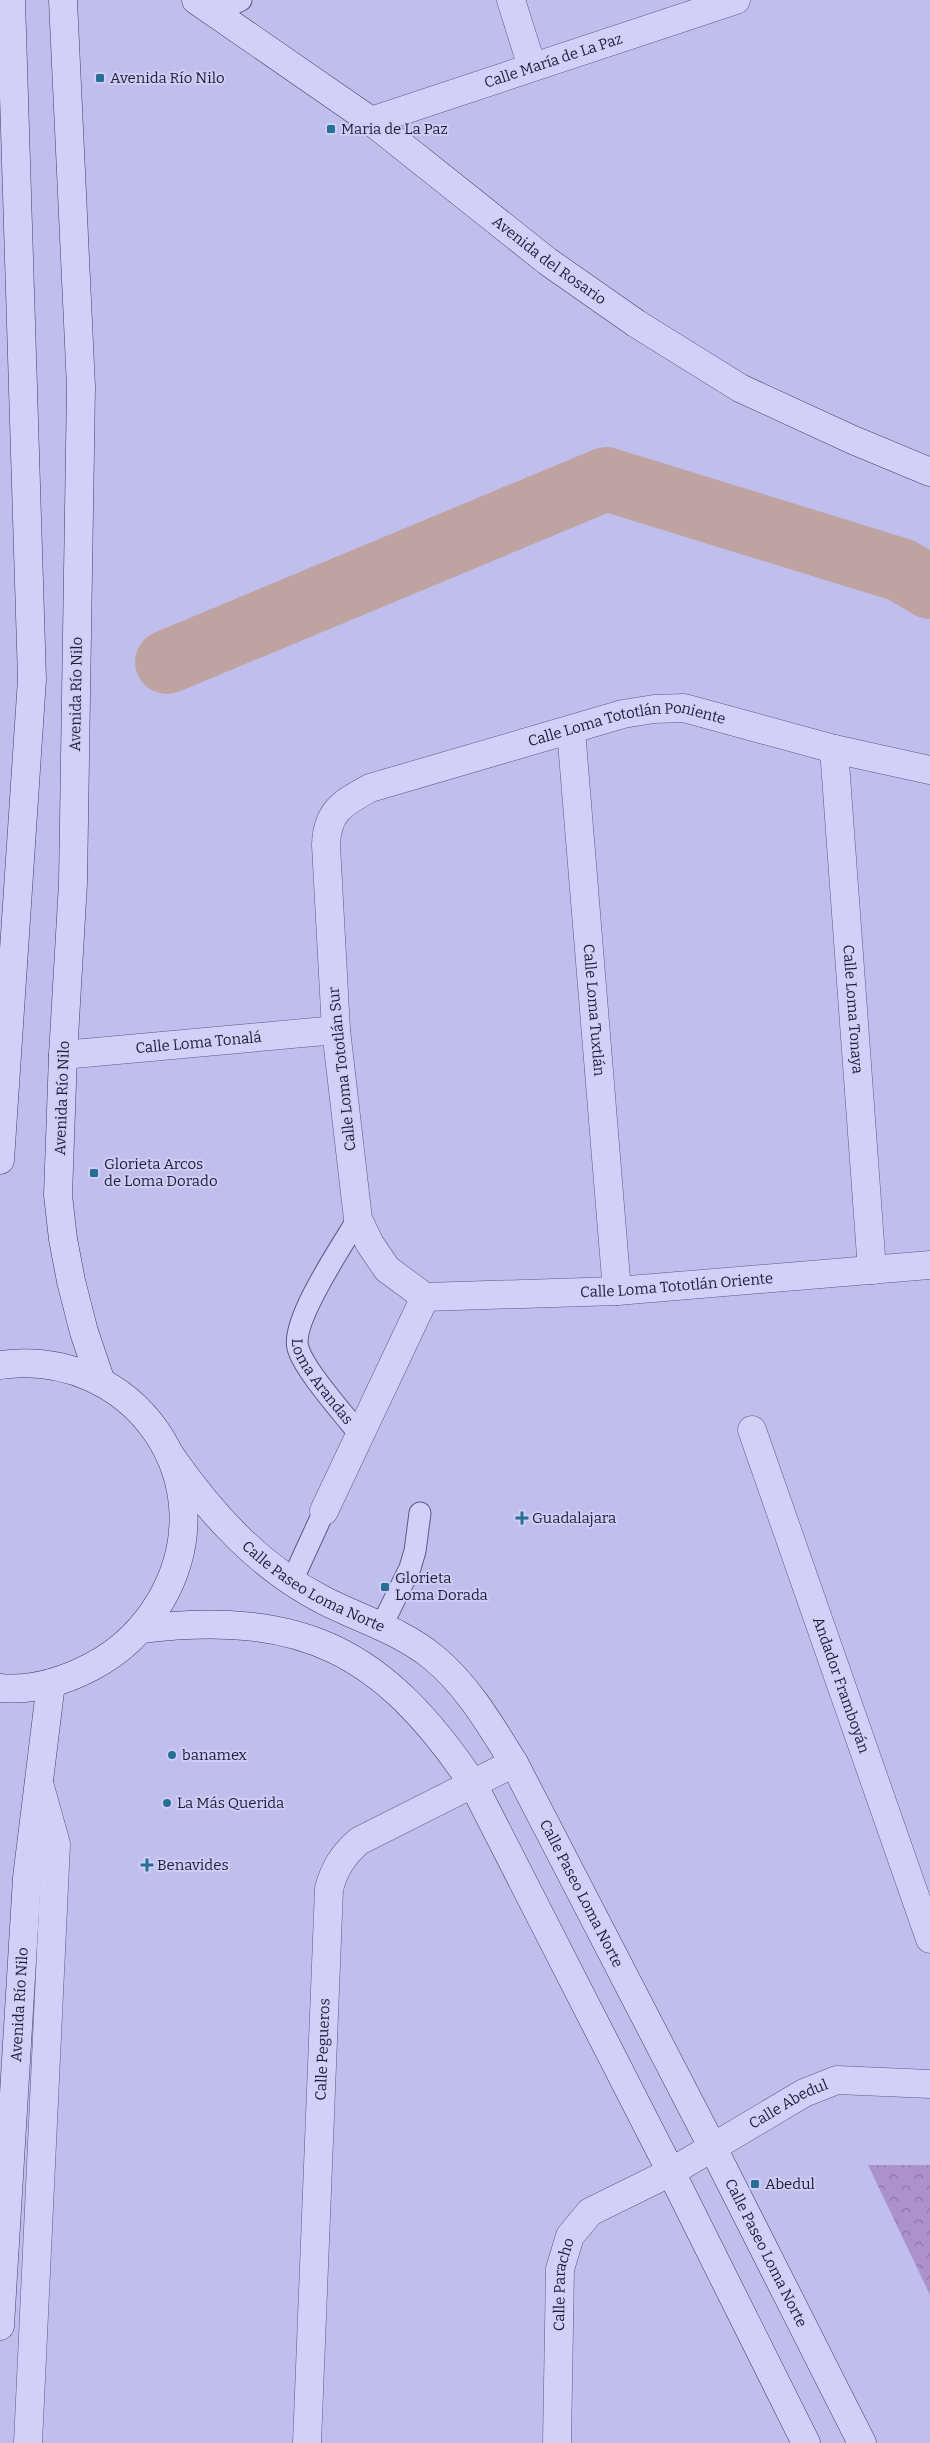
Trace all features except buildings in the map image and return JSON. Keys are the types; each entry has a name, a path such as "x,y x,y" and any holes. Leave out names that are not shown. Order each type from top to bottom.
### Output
{"street":[{"path":"1,1144 8,923 32,679 7,64 11,0"},
{"name":"Avenida Río Nilo","path":"63,0 81,387 73,883 63,1055 58,1195 71,1281 84,1332 101,1382"},
{"path":"511,0 532,67"},
{"name":"Calle María de La Paz","path":"371,121 736,0"},
{"name":"Avenida del Rosario","path":"205,6 371,121 546,261 637,324 740,388 853,440 930,472"},
{"name":"Calle Loma Tototlán Poniente","path":"332,815 349,799 370,788 623,714 654,709 684,708 834,749 930,770"},
{"name":"Calle Loma Tuxtlán","path":"571,730 617,1291"},
{"name":"Calle Loma Tonaya","path":"834,749 872,1270"},
{"name":"Calle Loma Tototlán Sur","path":"332,815 327,829 326,845 336,1030 358,1219 370,1244 387,1269 425,1297"},
{"name":"Calle Loma Tonalá","path":"63,1055 336,1030"},
{"name":"Calle Loma Tototlán Oriente","path":"425,1297 617,1291 930,1265"},
{"name":"Loma Arandas","path":"324,1511 425,1297"},
{"path":"0,1365 36,1363 59,1366 81,1372 124,1395 158,1433 170,1455 179,1479 184,1504 181,1548 175,1570 166,1591 141,1629 122,1647 100,1663 76,1675 51,1683 10,1689 0,1688"},
{"name":"Andador Framboyán","path":"752,1430 930,1939"},
{"name":"Calle Paseo Loma Norte","path":"170,1455 195,1491 224,1524 256,1554 292,1581 321,1599 414,1642 452,1674 486,1719 514,1763 713,2148 862,2443"},
{"path":"141,1629 176,1624 248,1625 281,1630 322,1643 346,1654 405,1699 450,1751 473,1784 671,2172 806,2443"},
{"name":"Avenida Río Nilo","path":"0,2326 27,1878 51,1683"},
{"name":"Calle Pegueros","path":"307,2443 328,1909 332,1875 348,1850 359,1841 514,1763"},
{"path":"28,2443 56,1844 39,1783"},
{"name":"Calle Abedul","path":"713,2148 804,2093 837,2080 930,2084"},
{"name":"Calle Paracho","path":"556,2443 560,2269 570,2236 590,2212 671,2172 713,2148"}],"lane":[{"path":"205,6 241,0"},
{"name":"Loma Arandas","path":"358,1219 314,1293 297,1332 297,1347 303,1361 360,1435"},
{"name":"Loma Arandas","path":"292,1581 324,1511"},
{"path":"381,1627 410,1568 415,1551 420,1513"}],"green space":[{"path":"868,2165 930,2165 930,2295"}],"waterway":[{"path":"167,662 606,479 901,570 930,587"}],"place":[{"name":"Avenida Río Nilo","path":"100,78"},
{"name":"Maria de La Paz","path":"331,129"},
{"name":"Glorieta Arcos de Loma Dorado","path":"94,1173"},
{"name":"Guadalajara","path":"522,1518"},
{"name":"Glorieta Loma Dorada","path":"385,1587"},
{"name":"banamex","path":"172,1755"},
{"name":"La Más Querida","path":"167,1803"},
{"name":"Benavides","path":"147,1865"},
{"name":"Abedul","path":"755,2184"}]}
